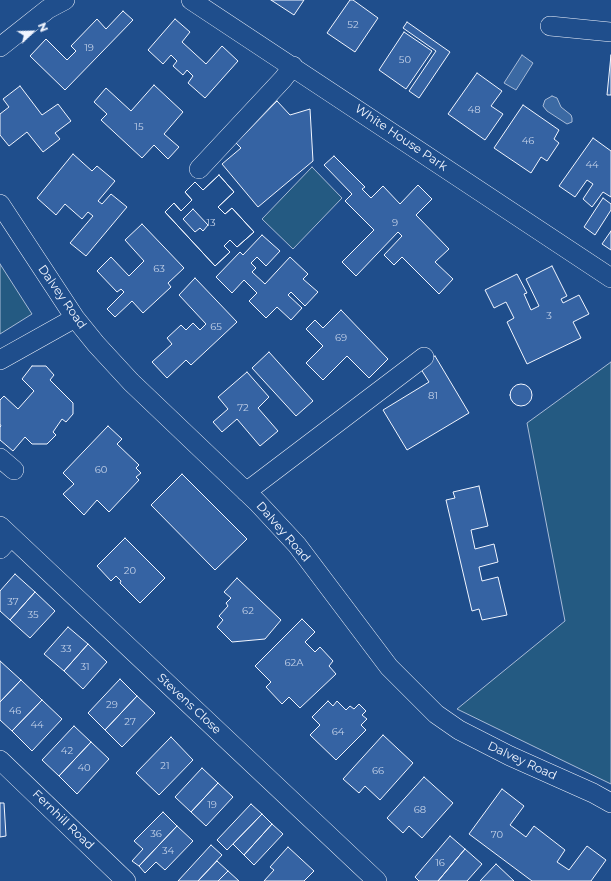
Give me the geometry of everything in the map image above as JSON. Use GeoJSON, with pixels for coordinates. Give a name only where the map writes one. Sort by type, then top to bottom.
{"type":"FeatureCollection","features":[{"type":"Feature","properties":{"kind":"street"},"geometry":{"type":"LineString","coordinates":[[0,47],[48,9],[65,0]]}},
{"type":"Feature","properties":{"kind":"street","name":"White House Park"},"geometry":{"type":"LineString","coordinates":[[191,0],[293,66],[611,278]]}},
{"type":"Feature","properties":{"kind":"street"},"geometry":{"type":"LineString","coordinates":[[550,26],[611,32]]}},
{"type":"Feature","properties":{"kind":"street"},"geometry":{"type":"LineString","coordinates":[[199,169],[283,80],[293,66]]}},
{"type":"Feature","properties":{"kind":"street","name":"Dalvey Road"},"geometry":{"type":"LineString","coordinates":[[0,204],[74,318],[96,344],[131,382],[246,492],[297,545],[389,667],[436,714],[460,730],[510,756],[593,793],[611,803]]}},
{"type":"Feature","properties":{"kind":"street"},"geometry":{"type":"LineString","coordinates":[[0,360],[74,318]]}},
{"type":"Feature","properties":{"kind":"street"},"geometry":{"type":"LineString","coordinates":[[246,492],[424,357]]}},
{"type":"Feature","properties":{"kind":"street","name":"Stevens Close"},"geometry":{"type":"LineString","coordinates":[[4,537],[377,881]]}},
{"type":"Feature","properties":{"kind":"street","name":"Fernhill Road"},"geometry":{"type":"LineString","coordinates":[[0,760],[126,881]]}},
{"type":"Feature","properties":{"kind":"shaded area"},"geometry":{"type":"Polygon","coordinates":[[[522,55],[533,63],[516,90],[504,83],[522,55]]]}},
{"type":"Feature","properties":{"kind":"shaded area"},"geometry":{"type":"Polygon","coordinates":[[[552,96],[557,98],[561,107],[571,115],[572,122],[567,124],[547,111],[543,106],[545,100],[552,96]]]}},
{"type":"Feature","properties":{"kind":"shaded area"},"geometry":{"type":"Polygon","coordinates":[[[312,167],[342,198],[293,249],[262,219],[312,167]]]}},
{"type":"Feature","properties":{"kind":"shaded area"},"geometry":{"type":"Polygon","coordinates":[[[0,264],[32,314],[0,334],[0,264]]]}},
{"type":"Feature","properties":{"kind":"shaded area"},"geometry":{"type":"Polygon","coordinates":[[[611,362],[611,784],[457,709],[565,621],[527,423],[611,362]]]}},
{"type":"Feature","properties":{"kind":"building"},"geometry":{"type":"Polygon","coordinates":[[[271,0],[304,0],[294,15],[271,0]]]}},
{"type":"Feature","properties":{"kind":"building"},"geometry":{"type":"Polygon","coordinates":[[[350,0],[353,0],[378,18],[355,52],[327,33],[350,0]]]}},
{"type":"Feature","properties":{"kind":"building"},"geometry":{"type":"Polygon","coordinates":[[[123,11],[133,20],[65,90],[30,56],[46,39],[67,60],[76,51],[71,46],[97,19],[106,29],[123,11]]]}},
{"type":"Feature","properties":{"kind":"building"},"geometry":{"type":"Polygon","coordinates":[[[175,19],[190,32],[182,42],[206,64],[222,46],[238,61],[205,98],[188,83],[193,76],[187,70],[183,75],[173,66],[177,61],[171,55],[163,64],[148,50],[175,19]]]}},
{"type":"Feature","properties":{"kind":"building"},"geometry":{"type":"Polygon","coordinates":[[[407,22],[450,52],[419,98],[409,91],[436,51],[403,28],[407,22]]]}},
{"type":"Feature","properties":{"kind":"building"},"geometry":{"type":"Polygon","coordinates":[[[404,32],[432,51],[406,89],[379,70],[404,32]]]}},
{"type":"Feature","properties":{"kind":"building"},"geometry":{"type":"Polygon","coordinates":[[[611,55],[611,95],[607,95],[611,55]]]}},
{"type":"Feature","properties":{"kind":"building"},"geometry":{"type":"Polygon","coordinates":[[[477,73],[502,91],[491,106],[503,114],[485,140],[448,114],[477,73]]]}},
{"type":"Feature","properties":{"kind":"building"},"geometry":{"type":"Polygon","coordinates":[[[154,85],[183,112],[164,134],[179,147],[168,159],[154,145],[142,158],[101,120],[107,114],[94,102],[106,88],[131,111],[154,85]]]}},
{"type":"Feature","properties":{"kind":"building"},"geometry":{"type":"Polygon","coordinates":[[[20,86],[42,115],[58,104],[71,121],[55,133],[60,139],[43,152],[27,132],[9,146],[0,135],[0,114],[9,107],[3,99],[20,86]]]}},
{"type":"Feature","properties":{"kind":"building"},"geometry":{"type":"Polygon","coordinates":[[[277,101],[290,115],[310,109],[313,161],[258,207],[222,164],[241,148],[236,143],[277,101]]]}},
{"type":"Feature","properties":{"kind":"building"},"geometry":{"type":"Polygon","coordinates":[[[523,105],[559,130],[554,139],[559,143],[547,161],[541,157],[531,173],[494,148],[523,105]]]}},
{"type":"Feature","properties":{"kind":"building"},"geometry":{"type":"Polygon","coordinates":[[[593,138],[611,151],[611,197],[603,192],[592,207],[583,199],[593,184],[587,180],[575,197],[559,186],[593,138]]]}},
{"type":"Feature","properties":{"kind":"building"},"geometry":{"type":"Polygon","coordinates":[[[73,154],[92,171],[97,166],[115,181],[98,201],[102,204],[111,194],[127,207],[86,256],[70,243],[93,216],[88,212],[82,219],[65,204],[56,215],[37,198],[73,154]]]}},
{"type":"Feature","properties":{"kind":"building"},"geometry":{"type":"Polygon","coordinates":[[[334,156],[365,187],[362,189],[371,198],[383,186],[400,204],[418,185],[432,199],[416,215],[449,249],[435,262],[453,279],[439,294],[402,257],[394,265],[384,255],[402,236],[398,232],[356,276],[342,262],[374,230],[345,201],[352,194],[324,165],[334,156]]]}},
{"type":"Feature","properties":{"kind":"building"},"geometry":{"type":"Polygon","coordinates":[[[219,175],[234,192],[218,207],[225,214],[232,208],[254,232],[237,247],[230,240],[224,246],[230,252],[215,266],[165,212],[174,203],[181,211],[192,200],[185,192],[195,182],[203,190],[219,175]],[[193,209],[183,219],[195,232],[200,228],[203,231],[208,225],[193,209]]]}},
{"type":"Feature","properties":{"kind":"building"},"geometry":{"type":"Polygon","coordinates":[[[219,175],[234,192],[218,207],[225,214],[232,208],[254,232],[237,247],[230,240],[224,246],[230,252],[215,266],[165,212],[174,203],[181,211],[192,200],[185,192],[195,182],[203,190],[219,175]]]}},
{"type":"Feature","properties":{"kind":"building"},"geometry":{"type":"Polygon","coordinates":[[[603,198],[611,204],[611,210],[595,235],[584,227],[603,198]]]}},
{"type":"Feature","properties":{"kind":"building"},"geometry":{"type":"Polygon","coordinates":[[[142,224],[184,268],[168,283],[171,287],[143,313],[132,301],[115,317],[107,309],[124,292],[121,289],[117,292],[97,271],[111,257],[129,276],[144,261],[125,240],[142,224]]]}},
{"type":"Feature","properties":{"kind":"building"},"geometry":{"type":"Polygon","coordinates":[[[611,231],[611,250],[602,244],[611,231]]]}},
{"type":"Feature","properties":{"kind":"building"},"geometry":{"type":"Polygon","coordinates":[[[262,235],[280,251],[266,266],[257,257],[251,263],[256,268],[252,272],[265,284],[290,257],[308,274],[303,279],[318,292],[305,306],[291,292],[288,295],[302,308],[291,320],[277,307],[266,318],[249,301],[257,293],[244,280],[232,293],[216,277],[240,252],[243,255],[262,235]]]}},
{"type":"Feature","properties":{"kind":"building"},"geometry":{"type":"Polygon","coordinates":[[[552,266],[567,296],[561,299],[563,303],[579,295],[589,314],[573,322],[581,338],[527,364],[507,322],[514,318],[506,302],[494,308],[485,290],[517,274],[527,293],[524,294],[531,310],[539,306],[526,279],[552,266]]]}},
{"type":"Feature","properties":{"kind":"building"},"geometry":{"type":"Polygon","coordinates":[[[195,278],[237,322],[191,365],[186,360],[167,378],[152,362],[172,344],[167,338],[181,325],[186,330],[193,323],[200,330],[206,324],[179,295],[195,278]]]}},
{"type":"Feature","properties":{"kind":"building"},"geometry":{"type":"Polygon","coordinates":[[[341,310],[388,359],[369,378],[347,356],[323,380],[306,363],[323,346],[306,329],[315,320],[323,328],[341,310]]]}},
{"type":"Feature","properties":{"kind":"building"},"geometry":{"type":"Polygon","coordinates":[[[269,352],[313,401],[296,416],[252,368],[269,352]]]}},
{"type":"Feature","properties":{"kind":"building"},"geometry":{"type":"Polygon","coordinates":[[[435,356],[469,413],[407,450],[383,410],[429,382],[419,366],[435,356]]]}},
{"type":"Feature","properties":{"kind":"building"},"geometry":{"type":"Polygon","coordinates":[[[32,366],[46,366],[54,375],[50,380],[73,403],[73,414],[66,422],[62,419],[53,432],[56,435],[47,444],[32,444],[25,437],[13,451],[0,440],[0,400],[4,396],[18,409],[34,391],[22,379],[32,366]]]}},
{"type":"Feature","properties":{"kind":"building"},"geometry":{"type":"Polygon","coordinates":[[[247,372],[269,397],[258,408],[278,431],[260,446],[237,419],[222,432],[213,422],[228,409],[218,397],[247,372]]]}},
{"type":"Feature","properties":{"kind":"building"},"geometry":{"type":"Polygon","coordinates":[[[521,384],[529,387],[532,395],[529,403],[521,406],[513,403],[510,395],[513,387],[521,384]]]}},
{"type":"Feature","properties":{"kind":"building"},"geometry":{"type":"Polygon","coordinates":[[[108,426],[122,439],[117,444],[139,465],[136,468],[141,473],[136,477],[139,480],[109,512],[97,500],[84,515],[63,494],[74,484],[63,473],[108,426]]]}},
{"type":"Feature","properties":{"kind":"building"},"geometry":{"type":"Polygon","coordinates":[[[182,474],[247,539],[215,570],[151,505],[182,474]]]}},
{"type":"Feature","properties":{"kind":"building"},"geometry":{"type":"Polygon","coordinates":[[[479,486],[488,526],[471,530],[475,549],[494,544],[498,562],[479,567],[482,581],[498,577],[507,615],[482,620],[479,609],[472,611],[446,500],[455,498],[453,492],[479,486]]]}},
{"type":"Feature","properties":{"kind":"building"},"geometry":{"type":"Polygon","coordinates":[[[125,538],[165,578],[140,603],[120,583],[121,581],[116,576],[111,581],[97,566],[125,538]]]}},
{"type":"Feature","properties":{"kind":"building"},"geometry":{"type":"Polygon","coordinates":[[[15,574],[35,592],[10,620],[0,611],[0,591],[15,574]]]}},
{"type":"Feature","properties":{"kind":"building"},"geometry":{"type":"Polygon","coordinates":[[[237,578],[281,620],[265,639],[232,642],[217,627],[223,620],[219,616],[228,606],[226,603],[231,598],[224,592],[237,578]]]}},
{"type":"Feature","properties":{"kind":"building"},"geometry":{"type":"Polygon","coordinates":[[[35,592],[55,611],[30,638],[10,620],[35,592]]]}},
{"type":"Feature","properties":{"kind":"building"},"geometry":{"type":"Polygon","coordinates":[[[302,619],[315,632],[305,642],[315,652],[320,647],[333,661],[329,666],[336,674],[300,708],[289,697],[282,704],[266,687],[271,682],[255,666],[302,619]]]}},
{"type":"Feature","properties":{"kind":"building"},"geometry":{"type":"Polygon","coordinates":[[[68,627],[88,644],[64,671],[44,654],[68,627]]]}},
{"type":"Feature","properties":{"kind":"building"},"geometry":{"type":"Polygon","coordinates":[[[88,644],[107,662],[83,689],[64,671],[88,644]]]}},
{"type":"Feature","properties":{"kind":"building"},"geometry":{"type":"Polygon","coordinates":[[[0,661],[21,680],[0,702],[0,661]]]}},
{"type":"Feature","properties":{"kind":"building"},"geometry":{"type":"Polygon","coordinates":[[[120,679],[137,696],[105,730],[88,713],[120,679]]]}},
{"type":"Feature","properties":{"kind":"building"},"geometry":{"type":"Polygon","coordinates":[[[21,680],[42,700],[12,731],[0,720],[0,702],[21,680]]]}},
{"type":"Feature","properties":{"kind":"building"},"geometry":{"type":"Polygon","coordinates":[[[137,696],[155,713],[122,747],[105,730],[137,696]]]}},
{"type":"Feature","properties":{"kind":"building"},"geometry":{"type":"Polygon","coordinates":[[[42,700],[62,719],[32,751],[12,731],[42,700]]]}},
{"type":"Feature","properties":{"kind":"building"},"geometry":{"type":"Polygon","coordinates":[[[328,701],[333,706],[337,701],[346,710],[350,706],[354,709],[359,704],[366,711],[362,715],[367,719],[361,725],[366,730],[336,760],[310,735],[320,725],[312,717],[328,701]]]}},
{"type":"Feature","properties":{"kind":"building"},"geometry":{"type":"Polygon","coordinates":[[[74,726],[91,742],[59,776],[42,760],[74,726]]]}},
{"type":"Feature","properties":{"kind":"building"},"geometry":{"type":"Polygon","coordinates":[[[383,735],[413,763],[380,800],[365,786],[359,793],[343,779],[383,735]]]}},
{"type":"Feature","properties":{"kind":"building"},"geometry":{"type":"Polygon","coordinates":[[[171,737],[193,760],[159,795],[136,773],[171,737]]]}},
{"type":"Feature","properties":{"kind":"building"},"geometry":{"type":"Polygon","coordinates":[[[91,742],[109,759],[77,794],[59,776],[91,742]]]}},
{"type":"Feature","properties":{"kind":"building"},"geometry":{"type":"Polygon","coordinates":[[[202,768],[218,783],[191,812],[175,797],[202,768]]]}},
{"type":"Feature","properties":{"kind":"building"},"geometry":{"type":"Polygon","coordinates":[[[424,777],[453,803],[422,838],[409,826],[403,833],[387,818],[424,777]]]}},
{"type":"Feature","properties":{"kind":"building"},"geometry":{"type":"Polygon","coordinates":[[[218,783],[233,797],[206,826],[191,812],[218,783]]]}},
{"type":"Feature","properties":{"kind":"building"},"geometry":{"type":"Polygon","coordinates":[[[502,789],[524,806],[510,825],[526,837],[534,826],[565,850],[557,862],[569,870],[587,846],[606,860],[591,881],[532,881],[469,834],[502,789]]]}},
{"type":"Feature","properties":{"kind":"building"},"geometry":{"type":"Polygon","coordinates":[[[0,803],[4,803],[6,836],[0,837],[0,803]]]}},
{"type":"Feature","properties":{"kind":"building"},"geometry":{"type":"Polygon","coordinates":[[[251,804],[262,814],[227,850],[217,840],[251,804]]]}},
{"type":"Feature","properties":{"kind":"building"},"geometry":{"type":"Polygon","coordinates":[[[163,812],[177,826],[139,866],[132,861],[143,849],[134,841],[163,812]]]}},
{"type":"Feature","properties":{"kind":"building"},"geometry":{"type":"Polygon","coordinates":[[[262,814],[272,824],[244,855],[233,844],[262,814]]]}},
{"type":"Feature","properties":{"kind":"building"},"geometry":{"type":"Polygon","coordinates":[[[272,824],[283,834],[254,865],[244,855],[272,824]]]}},
{"type":"Feature","properties":{"kind":"building"},"geometry":{"type":"Polygon","coordinates":[[[177,826],[193,841],[165,870],[156,862],[145,873],[139,866],[177,826]]]}},
{"type":"Feature","properties":{"kind":"building"},"geometry":{"type":"Polygon","coordinates":[[[450,836],[465,849],[438,881],[419,881],[415,877],[450,836]]]}},
{"type":"Feature","properties":{"kind":"building"},"geometry":{"type":"Polygon","coordinates":[[[211,845],[222,855],[198,881],[178,881],[211,845]]]}},
{"type":"Feature","properties":{"kind":"building"},"geometry":{"type":"Polygon","coordinates":[[[288,847],[314,871],[304,881],[264,881],[274,870],[270,867],[288,847]]]}},
{"type":"Feature","properties":{"kind":"building"},"geometry":{"type":"Polygon","coordinates":[[[465,849],[482,864],[467,881],[438,881],[465,849]]]}},
{"type":"Feature","properties":{"kind":"building"},"geometry":{"type":"Polygon","coordinates":[[[217,861],[228,871],[218,881],[198,881],[217,861]]]}},
{"type":"Feature","properties":{"kind":"building"},"geometry":{"type":"Polygon","coordinates":[[[496,864],[514,881],[480,881],[496,864]]]}},
{"type":"Feature","properties":{"kind":"building"},"geometry":{"type":"Polygon","coordinates":[[[228,871],[239,881],[218,881],[228,871]]]}}]}
